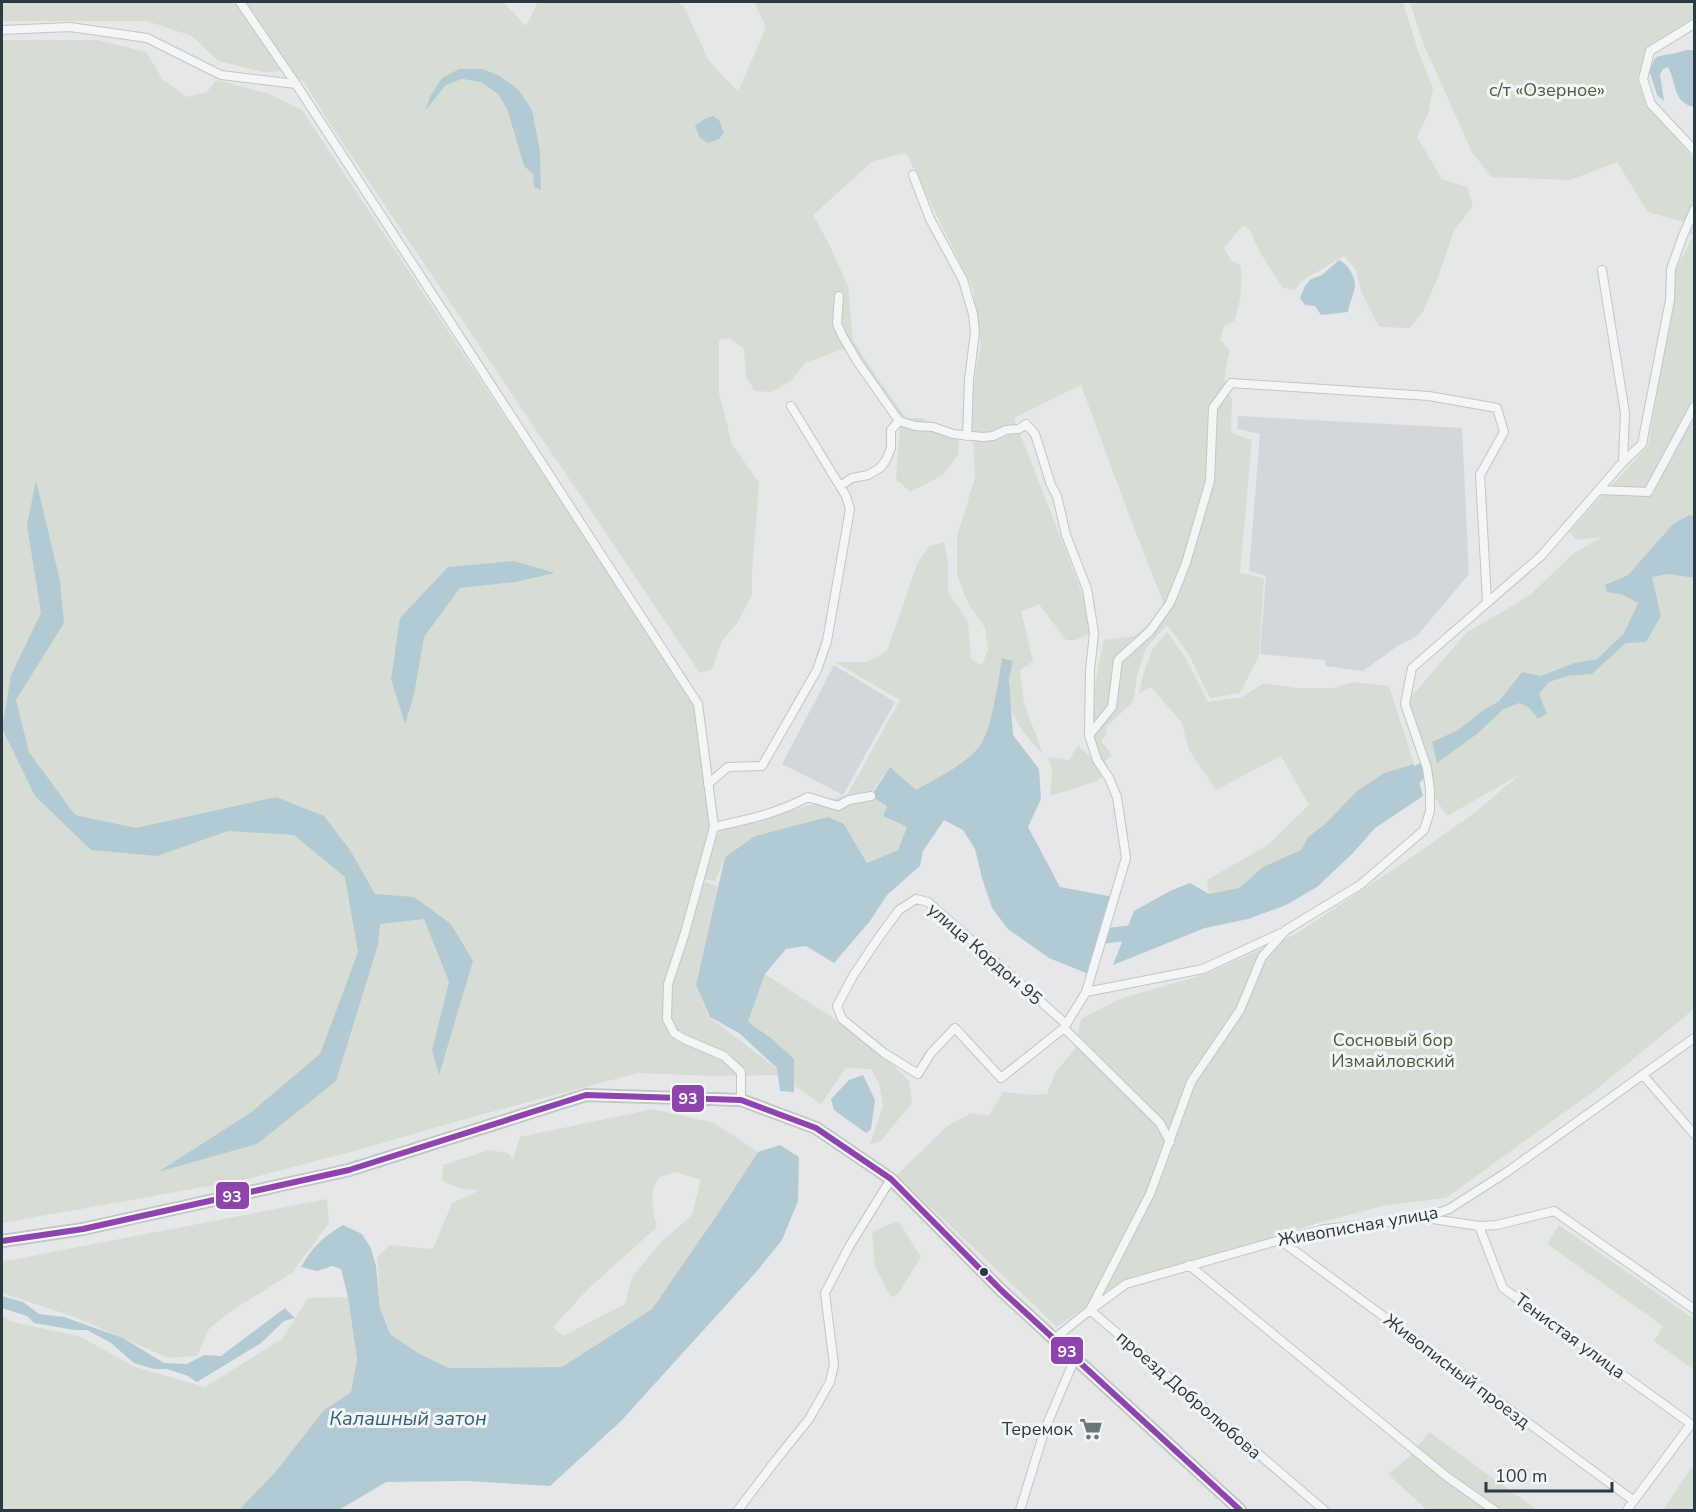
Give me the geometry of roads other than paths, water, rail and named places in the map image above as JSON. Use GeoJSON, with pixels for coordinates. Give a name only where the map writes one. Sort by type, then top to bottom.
{"type":"FeatureCollection","features":[{"type":"Feature","properties":{"kind":"main road"},"geometry":{"type":"LineString","coordinates":[[2,1241],[82,1229],[349,1170],[586,1095],[741,1100],[816,1128],[891,1179],[1002,1291],[1240,1510]]}},
{"type":"Feature","properties":{"kind":"street"},"geometry":{"type":"LineString","coordinates":[[240,2],[296,84],[698,704],[714,827],[684,936],[668,984],[667,1019],[674,1033],[724,1056],[741,1072],[741,1100]]}},
{"type":"Feature","properties":{"kind":"street"},"geometry":{"type":"LineString","coordinates":[[1695,24],[1650,51],[1643,79],[1651,104],[1695,150]]}},
{"type":"Feature","properties":{"kind":"street"},"geometry":{"type":"LineString","coordinates":[[2,30],[70,27],[147,38],[221,75],[296,84]]}},
{"type":"Feature","properties":{"kind":"street"},"geometry":{"type":"LineString","coordinates":[[839,296],[837,324],[843,338],[899,421],[967,436],[969,380],[975,332],[973,314],[963,280],[930,219],[913,175]]}},
{"type":"Feature","properties":{"kind":"street"},"geometry":{"type":"LineString","coordinates":[[1086,992],[1203,969],[1286,930],[1360,885],[1424,830],[1430,811],[1430,790],[1427,768],[1406,704],[1412,668],[1541,556],[1623,462],[1642,444],[1670,300],[1671,269],[1695,210]]}},
{"type":"Feature","properties":{"kind":"street"},"geometry":{"type":"LineString","coordinates":[[1602,270],[1625,413],[1623,462]]}},
{"type":"Feature","properties":{"kind":"street"},"geometry":{"type":"LineString","coordinates":[[1089,735],[1112,706],[1118,660],[1150,631],[1170,603],[1186,563],[1210,481],[1213,408],[1232,383],[1429,396],[1497,408],[1504,432],[1480,475],[1487,602]]}},
{"type":"Feature","properties":{"kind":"street"},"geometry":{"type":"LineString","coordinates":[[708,784],[728,767],[762,766],[817,670],[827,641],[850,509],[846,496],[791,406]]}},
{"type":"Feature","properties":{"kind":"street"},"geometry":{"type":"LineString","coordinates":[[1600,490],[1648,492],[1695,407]]}},
{"type":"Feature","properties":{"kind":"street"},"geometry":{"type":"LineString","coordinates":[[840,486],[852,478],[868,475],[880,468],[891,448],[891,430],[899,421]]}},
{"type":"Feature","properties":{"kind":"street","name":"улица Кордон 95"},"geometry":{"type":"LineString","coordinates":[[967,436],[993,436],[1006,430],[1019,429],[1026,424],[1035,434],[1051,485],[1057,496],[1066,535],[1087,589],[1094,633],[1090,670],[1089,735],[1097,760],[1109,778],[1117,797],[1126,858],[1086,992],[1065,1026],[1001,1078],[955,1028],[931,1053],[918,1074],[884,1053],[842,1019],[837,1006],[853,976],[899,910],[916,899],[928,902],[1065,1026],[1160,1123],[1170,1142]]}},
{"type":"Feature","properties":{"kind":"street"},"geometry":{"type":"LineString","coordinates":[[714,827],[753,819],[792,806],[808,797],[838,806],[849,800],[871,796]]}},
{"type":"Feature","properties":{"kind":"street"},"geometry":{"type":"LineString","coordinates":[[1054,1339],[1090,1310],[1150,1194],[1191,1082],[1240,1010],[1262,957],[1286,930]]}},
{"type":"Feature","properties":{"kind":"street","name":"Живописная улица"},"geometry":{"type":"LineString","coordinates":[[1090,1310],[1126,1284],[1189,1265],[1325,1229],[1424,1218],[1449,1209],[1507,1172],[1695,1038]]}},
{"type":"Feature","properties":{"kind":"street"},"geometry":{"type":"LineString","coordinates":[[1643,1075],[1695,1134]]}},
{"type":"Feature","properties":{"kind":"street"},"geometry":{"type":"LineString","coordinates":[[738,1510],[809,1419],[830,1382],[834,1365],[825,1293],[849,1245],[891,1179]]}},
{"type":"Feature","properties":{"kind":"street"},"geometry":{"type":"LineString","coordinates":[[1424,1218],[1479,1226],[1497,1225],[1554,1211],[1695,1309]]}},
{"type":"Feature","properties":{"kind":"street","name":"Тенистая улица"},"geometry":{"type":"LineString","coordinates":[[1479,1226],[1503,1288],[1693,1424]]}},
{"type":"Feature","properties":{"kind":"street","name":"Живописный проезд"},"geometry":{"type":"LineString","coordinates":[[1280,1240],[1634,1502]]}},
{"type":"Feature","properties":{"kind":"street"},"geometry":{"type":"LineString","coordinates":[[1189,1265],[1446,1476],[1494,1510]]}},
{"type":"Feature","properties":{"kind":"street","name":"проезд Добролюбова"},"geometry":{"type":"LineString","coordinates":[[1090,1310],[1324,1510]]}},
{"type":"Feature","properties":{"kind":"street"},"geometry":{"type":"LineString","coordinates":[[1020,1510],[1045,1429],[1075,1358]]}},
{"type":"Feature","properties":{"kind":"street"},"geometry":{"type":"LineString","coordinates":[[1627,1510],[1693,1424]]}},
{"type":"Feature","properties":{"kind":"water"},"geometry":{"type":"Polygon","coordinates":[[[1694,50],[1694,107],[1687,105],[1678,96],[1668,67],[1660,74],[1664,101],[1657,95],[1649,70],[1656,57],[1694,50]]]}},
{"type":"Feature","properties":{"kind":"water"},"geometry":{"type":"Polygon","coordinates":[[[459,69],[483,69],[500,76],[518,89],[532,110],[540,151],[541,190],[534,187],[533,174],[524,166],[507,109],[498,94],[481,82],[462,79],[446,85],[425,111],[431,95],[442,78],[459,69]]]}},
{"type":"Feature","properties":{"kind":"water"},"geometry":{"type":"Polygon","coordinates":[[[713,116],[719,120],[724,133],[719,139],[708,143],[700,138],[695,126],[713,116]]]}},
{"type":"Feature","properties":{"kind":"water"},"geometry":{"type":"Polygon","coordinates":[[[1339,260],[1350,270],[1355,283],[1348,312],[1321,315],[1315,306],[1305,305],[1300,298],[1311,279],[1322,275],[1339,260]]]}},
{"type":"Feature","properties":{"kind":"water"},"geometry":{"type":"Polygon","coordinates":[[[36,480],[60,581],[64,623],[16,700],[29,752],[75,815],[136,828],[276,797],[324,816],[350,850],[375,894],[414,897],[451,924],[473,961],[439,1075],[432,1050],[449,982],[424,919],[380,924],[378,945],[336,1081],[257,1144],[158,1172],[250,1113],[320,1054],[358,952],[345,877],[294,835],[228,831],[157,856],[91,850],[35,796],[2,728],[11,675],[41,613],[27,525],[36,480]]]}},
{"type":"Feature","properties":{"kind":"water"},"geometry":{"type":"Polygon","coordinates":[[[1689,515],[1694,516],[1694,578],[1669,574],[1652,577],[1661,616],[1646,642],[1626,643],[1592,674],[1568,676],[1549,682],[1539,694],[1547,714],[1538,719],[1529,708],[1520,703],[1504,709],[1477,734],[1437,763],[1432,742],[1458,730],[1499,701],[1522,672],[1541,676],[1574,663],[1597,659],[1624,633],[1638,603],[1623,595],[1607,592],[1605,585],[1628,575],[1673,524],[1689,515]]]}},
{"type":"Feature","properties":{"kind":"water"},"geometry":{"type":"Polygon","coordinates":[[[514,561],[555,573],[515,582],[460,588],[424,637],[414,695],[405,724],[391,679],[400,618],[448,567],[514,561]]]}},
{"type":"Feature","properties":{"kind":"water"},"geometry":{"type":"Polygon","coordinates":[[[1002,658],[1013,661],[1009,680],[1013,735],[1039,769],[1041,799],[1028,827],[1060,887],[1114,897],[1091,975],[1049,958],[1008,929],[992,908],[975,849],[963,830],[944,820],[923,851],[920,866],[887,895],[870,921],[834,963],[806,946],[786,949],[765,974],[748,1022],[771,1038],[794,1059],[794,1092],[780,1091],[777,1068],[739,1033],[710,1017],[696,985],[725,857],[755,836],[828,817],[844,824],[867,863],[898,850],[907,827],[883,816],[887,806],[871,796],[890,767],[916,790],[957,766],[978,748],[991,719],[1002,658]]]}},
{"type":"Feature","properties":{"kind":"water"},"geometry":{"type":"Polygon","coordinates":[[[1414,764],[1423,796],[1375,828],[1353,853],[1317,887],[1286,905],[1248,919],[1205,928],[1113,965],[1134,911],[1190,883],[1209,894],[1239,888],[1263,867],[1301,850],[1308,837],[1325,824],[1357,791],[1384,773],[1414,764]]]}},
{"type":"Feature","properties":{"kind":"water"},"geometry":{"type":"Polygon","coordinates":[[[863,1075],[875,1100],[871,1129],[866,1133],[834,1110],[831,1099],[849,1080],[863,1075]]]}},
{"type":"Feature","properties":{"kind":"water","name":"Калашный затон"},"geometry":{"type":"Polygon","coordinates":[[[780,1145],[799,1157],[798,1201],[782,1240],[757,1271],[621,1421],[550,1486],[467,1481],[386,1482],[339,1510],[239,1510],[276,1471],[324,1410],[351,1392],[357,1359],[348,1297],[341,1269],[332,1266],[317,1271],[301,1267],[314,1248],[336,1229],[343,1225],[362,1234],[371,1248],[376,1266],[380,1308],[390,1334],[418,1353],[449,1368],[562,1367],[652,1309],[758,1152],[780,1145]]]}},
{"type":"Feature","properties":{"kind":"water"},"geometry":{"type":"Polygon","coordinates":[[[2,1296],[23,1302],[39,1314],[64,1317],[123,1338],[164,1363],[187,1364],[204,1355],[221,1356],[285,1308],[295,1318],[284,1321],[261,1343],[197,1382],[188,1376],[167,1369],[154,1369],[134,1363],[111,1343],[87,1330],[34,1323],[27,1316],[2,1308],[2,1296]]]}},
{"type":"Feature","properties":{"kind":"waterway"},"geometry":{"type":"LineString","coordinates":[[1404,788],[1421,771]]}},
{"type":"Feature","properties":{"kind":"waterway"},"geometry":{"type":"LineString","coordinates":[[1089,938],[1145,931]]}},
{"type":"Feature","properties":{"kind":"place","name":"Теремок"},"geometry":{"type":"Point","coordinates":[1091,1429]}},
{"type":"Feature","properties":{"kind":"park label","name":"с/т «Озерное»"},"geometry":{"type":"Point","coordinates":[1547,90]}},
{"type":"Feature","properties":{"kind":"park label","name":"Сосновый бор Измайловский"},"geometry":{"type":"Point","coordinates":[1393,1050]}}]}
